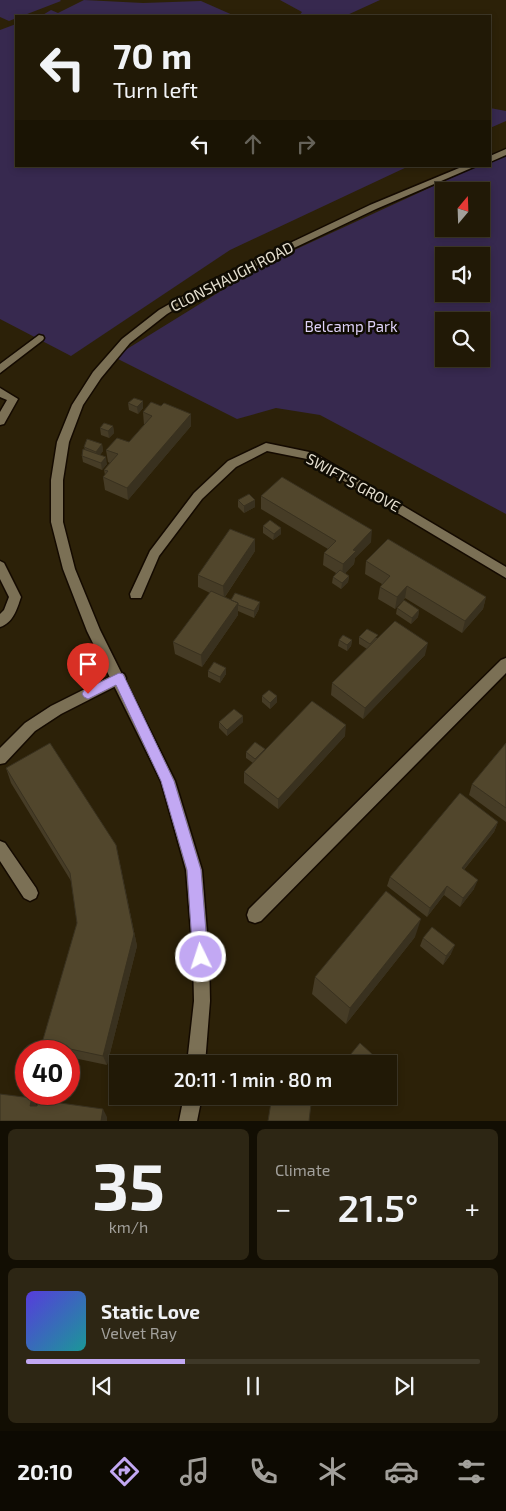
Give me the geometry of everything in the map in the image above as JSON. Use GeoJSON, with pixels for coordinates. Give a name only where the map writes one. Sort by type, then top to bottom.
{"type":"FeatureCollection","features":[{"type":"Feature","properties":{"kind":"street"},"geometry":{"type":"LineString","coordinates":[[491,159],[506,152]]}},
{"type":"Feature","properties":{"kind":"street","name":"CLONSHAUGH ROAD"},"geometry":{"type":"LineString","coordinates":[[197,1055],[202,1001],[201,957],[194,870],[168,781],[119,678],[94,631],[68,569],[56,522],[57,480],[63,442],[78,405],[97,375],[126,341],[163,312],[211,284],[373,207],[470,167]]}},
{"type":"Feature","properties":{"kind":"street"},"geometry":{"type":"LineString","coordinates":[[0,369],[39,338]]}},
{"type":"Feature","properties":{"kind":"street"},"geometry":{"type":"LineString","coordinates":[[0,392],[12,399],[0,421]]}},
{"type":"Feature","properties":{"kind":"street","name":"SWIFT'S GROVE"},"geometry":{"type":"LineString","coordinates":[[136,594],[154,554],[198,496],[232,464],[266,447],[310,456],[506,573]]}},
{"type":"Feature","properties":{"kind":"street"},"geometry":{"type":"LineString","coordinates":[[0,566],[15,597],[9,613],[0,622]]}},
{"type":"Feature","properties":{"kind":"street"},"geometry":{"type":"LineString","coordinates":[[255,915],[506,664]]}},
{"type":"Feature","properties":{"kind":"street"},"geometry":{"type":"LineString","coordinates":[[0,758],[30,727],[56,710],[119,678]]}},
{"type":"Feature","properties":{"kind":"street"},"geometry":{"type":"LineString","coordinates":[[0,848],[30,893]]}},
{"type":"Feature","properties":{"kind":"street"},"geometry":{"type":"LineString","coordinates":[[188,1121],[191,1105]]}},
{"type":"Feature","properties":{"kind":"green space"},"geometry":{"type":"Polygon","coordinates":[[[0,0],[61,1],[25,15],[15,15],[15,19],[9,21],[0,17],[0,0]]]}},
{"type":"Feature","properties":{"kind":"green space"},"geometry":{"type":"Polygon","coordinates":[[[84,0],[143,3],[201,1],[233,15],[43,15],[51,10],[58,13],[84,0]]]}},
{"type":"Feature","properties":{"kind":"green space"},"geometry":{"type":"Polygon","coordinates":[[[280,0],[380,0],[347,15],[300,15],[302,12],[280,0]]]}},
{"type":"Feature","properties":{"kind":"green space"},"geometry":{"type":"Polygon","coordinates":[[[15,24],[15,167],[407,167],[230,250],[71,356],[0,319],[0,30],[15,24]]]}},
{"type":"Feature","properties":{"kind":"green space"},"geometry":{"type":"Polygon","coordinates":[[[491,108],[506,111],[506,121],[491,128],[491,108]]]}},
{"type":"Feature","properties":{"kind":"green space","name":"Belcamp Park"},"geometry":{"type":"Polygon","coordinates":[[[506,153],[506,514],[320,415],[276,408],[237,419],[114,357],[266,263],[435,185],[435,238],[490,238],[490,182],[442,182],[475,167],[491,167],[491,160],[506,153]]]}},
{"type":"Feature","properties":{"kind":"building"},"geometry":{"type":"Polygon","coordinates":[[[134,398],[143,401],[137,407],[128,403],[134,398]]]}},
{"type":"Feature","properties":{"kind":"building"},"geometry":{"type":"Polygon","coordinates":[[[151,402],[161,406],[164,403],[191,414],[127,488],[103,477],[108,471],[104,470],[118,454],[106,450],[117,438],[129,442],[152,416],[143,412],[151,402]]]}},
{"type":"Feature","properties":{"kind":"building"},"geometry":{"type":"Polygon","coordinates":[[[104,423],[113,426],[108,431],[100,428],[104,423]]]}},
{"type":"Feature","properties":{"kind":"building"},"geometry":{"type":"Polygon","coordinates":[[[87,439],[102,444],[96,452],[84,447],[87,439]]]}},
{"type":"Feature","properties":{"kind":"building"},"geometry":{"type":"Polygon","coordinates":[[[83,449],[106,457],[101,463],[82,456],[83,449]]]}},
{"type":"Feature","properties":{"kind":"building"},"geometry":{"type":"Polygon","coordinates":[[[282,477],[372,530],[343,564],[324,553],[336,541],[261,496],[282,477]]]}},
{"type":"Feature","properties":{"kind":"building"},"geometry":{"type":"Polygon","coordinates":[[[249,494],[255,500],[244,506],[238,500],[249,494]]]}},
{"type":"Feature","properties":{"kind":"building"},"geometry":{"type":"Polygon","coordinates":[[[270,520],[281,528],[274,534],[263,526],[270,520]]]}},
{"type":"Feature","properties":{"kind":"building"},"geometry":{"type":"Polygon","coordinates":[[[230,529],[255,539],[223,586],[198,575],[230,529]]]}},
{"type":"Feature","properties":{"kind":"building"},"geometry":{"type":"Polygon","coordinates":[[[388,539],[486,597],[465,621],[407,586],[397,597],[380,587],[390,576],[366,561],[388,539]]]}},
{"type":"Feature","properties":{"kind":"building"},"geometry":{"type":"Polygon","coordinates":[[[340,570],[349,576],[342,583],[333,577],[340,570]]]}},
{"type":"Feature","properties":{"kind":"building"},"geometry":{"type":"Polygon","coordinates":[[[211,591],[238,603],[201,655],[173,642],[211,591]]]}},
{"type":"Feature","properties":{"kind":"building"},"geometry":{"type":"Polygon","coordinates":[[[235,593],[260,602],[254,611],[231,600],[235,593]]]}},
{"type":"Feature","properties":{"kind":"building"},"geometry":{"type":"Polygon","coordinates":[[[404,600],[419,610],[412,618],[397,608],[404,600]]]}},
{"type":"Feature","properties":{"kind":"building"},"geometry":{"type":"Polygon","coordinates":[[[395,621],[428,643],[365,708],[332,683],[395,621]]]}},
{"type":"Feature","properties":{"kind":"building"},"geometry":{"type":"Polygon","coordinates":[[[367,629],[378,635],[370,644],[359,637],[367,629]]]}},
{"type":"Feature","properties":{"kind":"building"},"geometry":{"type":"Polygon","coordinates":[[[343,635],[352,640],[347,645],[339,640],[343,635]]]}},
{"type":"Feature","properties":{"kind":"building"},"geometry":{"type":"Polygon","coordinates":[[[214,662],[226,668],[220,677],[208,671],[214,662]]]}},
{"type":"Feature","properties":{"kind":"building"},"geometry":{"type":"Polygon","coordinates":[[[269,690],[277,696],[270,703],[262,696],[269,690]]]}},
{"type":"Feature","properties":{"kind":"building"},"geometry":{"type":"Polygon","coordinates":[[[312,701],[346,725],[278,799],[244,772],[312,701]]]}},
{"type":"Feature","properties":{"kind":"building"},"geometry":{"type":"Polygon","coordinates":[[[234,709],[243,716],[227,730],[219,722],[234,709]]]}},
{"type":"Feature","properties":{"kind":"building"},"geometry":{"type":"Polygon","coordinates":[[[255,742],[265,749],[255,759],[246,752],[255,742]]]}},
{"type":"Feature","properties":{"kind":"building"},"geometry":{"type":"Polygon","coordinates":[[[50,743],[116,845],[134,934],[103,1056],[80,1051],[80,1040],[43,1040],[77,923],[70,873],[6,768],[50,743]]]}},
{"type":"Feature","properties":{"kind":"building"},"geometry":{"type":"Polygon","coordinates":[[[506,743],[506,808],[472,784],[506,743]]]}},
{"type":"Feature","properties":{"kind":"building"},"geometry":{"type":"Polygon","coordinates":[[[460,793],[498,822],[462,868],[478,880],[463,898],[447,886],[430,908],[390,877],[460,793]]]}},
{"type":"Feature","properties":{"kind":"building"},"geometry":{"type":"Polygon","coordinates":[[[386,891],[421,919],[350,1008],[315,977],[386,891]]]}},
{"type":"Feature","properties":{"kind":"building"},"geometry":{"type":"Polygon","coordinates":[[[432,927],[455,945],[446,956],[423,938],[432,927]]]}},
{"type":"Feature","properties":{"kind":"building"},"geometry":{"type":"Polygon","coordinates":[[[360,1043],[373,1055],[350,1055],[360,1043]]]}},
{"type":"Feature","properties":{"kind":"building"},"geometry":{"type":"Polygon","coordinates":[[[0,1094],[15,1096],[15,1105],[75,1105],[103,1109],[101,1121],[0,1121],[0,1094]]]}},
{"type":"Feature","properties":{"kind":"building"},"geometry":{"type":"Polygon","coordinates":[[[271,1105],[311,1105],[309,1121],[268,1121],[271,1105]]]}},
{"type":"Feature","properties":{"kind":"route"},"geometry":{"type":"LineString","coordinates":[[88,694],[119,678],[168,781],[194,870],[201,957]]}}]}
